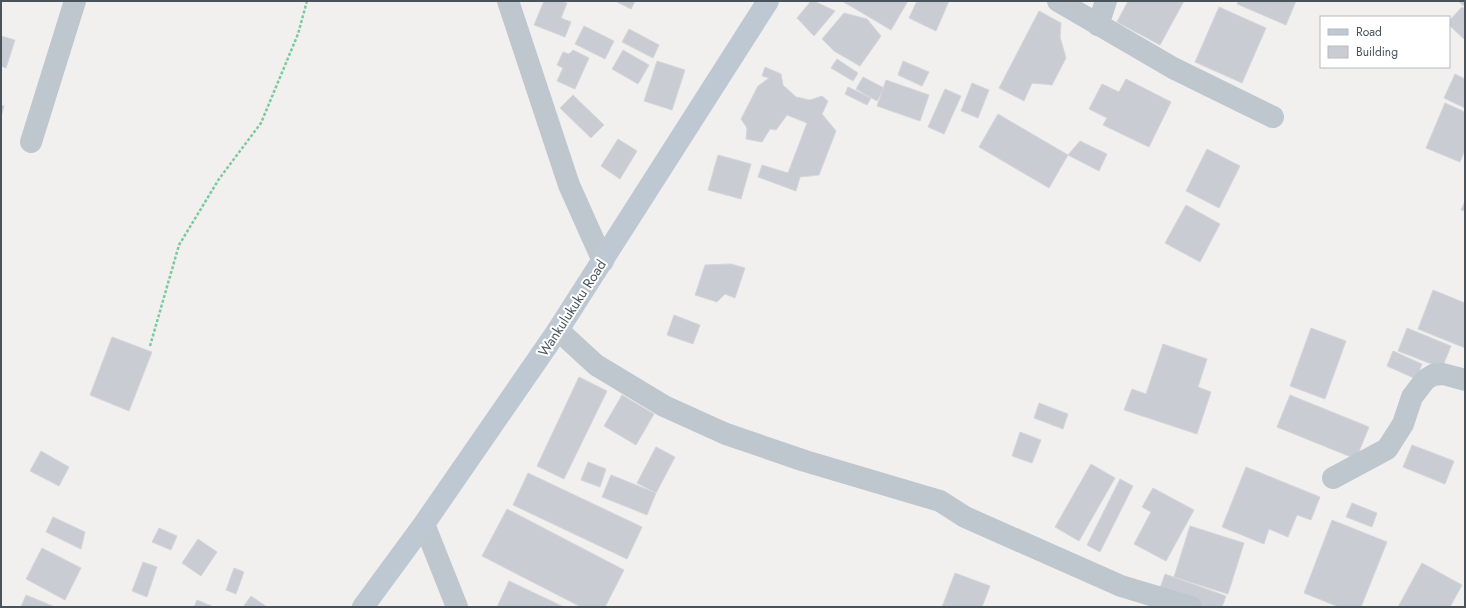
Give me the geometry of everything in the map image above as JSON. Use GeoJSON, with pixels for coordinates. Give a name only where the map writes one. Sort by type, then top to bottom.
{"type":"FeatureCollection","features":[{"type":"Feature","properties":{"kind":"main road","name":"Wankulukuku Road"},"geometry":{"type":"LineString","coordinates":[[363,607],[424,524],[558,330],[768,1]]}},
{"type":"Feature","properties":{"kind":"street"},"geometry":{"type":"LineString","coordinates":[[31,142],[74,1]]}},
{"type":"Feature","properties":{"kind":"street"},"geometry":{"type":"LineString","coordinates":[[508,1],[569,185],[603,261]]}},
{"type":"Feature","properties":{"kind":"street"},"geometry":{"type":"LineString","coordinates":[[1058,1],[1172,68],[1273,117]]}},
{"type":"Feature","properties":{"kind":"street"},"geometry":{"type":"LineString","coordinates":[[1098,25],[1106,1]]}},
{"type":"Feature","properties":{"kind":"street"},"geometry":{"type":"LineString","coordinates":[[558,330],[596,365],[664,406],[726,434],[805,461],[940,501],[965,517],[1121,586],[1191,607]]}},
{"type":"Feature","properties":{"kind":"street"},"geometry":{"type":"LineString","coordinates":[[1333,478],[1386,448],[1403,424],[1412,398],[1425,380],[1433,375],[1443,374],[1465,380]]}},
{"type":"Feature","properties":{"kind":"street"},"geometry":{"type":"LineString","coordinates":[[424,524],[457,607]]}},
{"type":"Feature","properties":{"kind":"path"},"geometry":{"type":"LineString","coordinates":[[150,346],[179,246],[219,179],[261,123],[298,34],[307,1]]}},
{"type":"Feature","properties":{"kind":"building"},"geometry":{"type":"Polygon","coordinates":[[[544,1],[561,1],[567,3],[561,18],[571,22],[565,37],[534,25],[544,1]]]}},
{"type":"Feature","properties":{"kind":"building"},"geometry":{"type":"Polygon","coordinates":[[[615,1],[635,1],[631,9],[615,1]]]}},
{"type":"Feature","properties":{"kind":"building"},"geometry":{"type":"Polygon","coordinates":[[[811,1],[835,11],[814,36],[797,18],[811,1]]]}},
{"type":"Feature","properties":{"kind":"building"},"geometry":{"type":"Polygon","coordinates":[[[842,1],[908,1],[891,30],[842,1]]]}},
{"type":"Feature","properties":{"kind":"building"},"geometry":{"type":"Polygon","coordinates":[[[917,1],[949,1],[936,31],[909,18],[917,1]]]}},
{"type":"Feature","properties":{"kind":"building"},"geometry":{"type":"Polygon","coordinates":[[[1128,1],[1184,1],[1160,45],[1117,22],[1128,1]]]}},
{"type":"Feature","properties":{"kind":"building"},"geometry":{"type":"Polygon","coordinates":[[[1238,1],[1296,1],[1286,25],[1237,4],[1238,1]]]}},
{"type":"Feature","properties":{"kind":"building"},"geometry":{"type":"Polygon","coordinates":[[[1458,1],[1465,1],[1465,7],[1458,1]]]}},
{"type":"Feature","properties":{"kind":"building"},"geometry":{"type":"Polygon","coordinates":[[[1219,7],[1266,28],[1242,83],[1195,62],[1219,7]]]}},
{"type":"Feature","properties":{"kind":"building"},"geometry":{"type":"Polygon","coordinates":[[[1462,7],[1465,9],[1465,40],[1450,26],[1450,20],[1462,7]]]}},
{"type":"Feature","properties":{"kind":"building"},"geometry":{"type":"Polygon","coordinates":[[[1039,11],[1061,23],[1060,37],[1066,58],[1052,85],[1032,83],[1024,101],[999,88],[1039,11]]]}},
{"type":"Feature","properties":{"kind":"building"},"geometry":{"type":"Polygon","coordinates":[[[844,13],[867,19],[881,36],[860,66],[834,51],[822,39],[844,13]]]}},
{"type":"Feature","properties":{"kind":"building"},"geometry":{"type":"Polygon","coordinates":[[[584,26],[614,41],[605,59],[575,44],[584,26]]]}},
{"type":"Feature","properties":{"kind":"building"},"geometry":{"type":"Polygon","coordinates":[[[629,29],[659,45],[653,58],[622,42],[629,29]]]}},
{"type":"Feature","properties":{"kind":"building"},"geometry":{"type":"Polygon","coordinates":[[[1,36],[15,40],[6,68],[1,66],[1,36]]]}},
{"type":"Feature","properties":{"kind":"building"},"geometry":{"type":"Polygon","coordinates":[[[573,50],[589,58],[575,89],[557,81],[563,68],[557,65],[563,52],[569,54],[573,50]]]}},
{"type":"Feature","properties":{"kind":"building"},"geometry":{"type":"Polygon","coordinates":[[[623,50],[649,65],[638,84],[612,69],[623,50]]]}},
{"type":"Feature","properties":{"kind":"building"},"geometry":{"type":"Polygon","coordinates":[[[837,59],[858,73],[853,81],[831,68],[837,59]]]}},
{"type":"Feature","properties":{"kind":"building"},"geometry":{"type":"Polygon","coordinates":[[[657,61],[685,70],[672,110],[644,101],[657,61]]]}},
{"type":"Feature","properties":{"kind":"building"},"geometry":{"type":"Polygon","coordinates":[[[903,61],[929,72],[922,86],[898,75],[903,61]]]}},
{"type":"Feature","properties":{"kind":"building"},"geometry":{"type":"Polygon","coordinates":[[[765,67],[781,74],[783,85],[796,97],[810,100],[822,96],[828,101],[822,114],[836,131],[819,175],[800,177],[796,191],[758,177],[762,165],[788,173],[807,123],[787,115],[776,130],[770,129],[762,142],[746,139],[747,128],[741,119],[758,86],[769,78],[762,76],[765,67]]]}},
{"type":"Feature","properties":{"kind":"building"},"geometry":{"type":"Polygon","coordinates":[[[1455,74],[1465,79],[1465,108],[1444,98],[1455,74]]]}},
{"type":"Feature","properties":{"kind":"building"},"geometry":{"type":"Polygon","coordinates":[[[863,77],[884,88],[877,101],[856,89],[863,77]]]}},
{"type":"Feature","properties":{"kind":"building"},"geometry":{"type":"Polygon","coordinates":[[[1126,79],[1171,102],[1149,147],[1103,125],[1107,118],[1089,109],[1102,84],[1119,92],[1126,79]]]}},
{"type":"Feature","properties":{"kind":"building"},"geometry":{"type":"Polygon","coordinates":[[[886,80],[929,95],[920,121],[877,106],[886,80]]]}},
{"type":"Feature","properties":{"kind":"building"},"geometry":{"type":"Polygon","coordinates":[[[972,83],[989,90],[978,118],[961,111],[972,83]]]}},
{"type":"Feature","properties":{"kind":"building"},"geometry":{"type":"Polygon","coordinates":[[[848,87],[871,98],[867,105],[845,94],[848,87]]]}},
{"type":"Feature","properties":{"kind":"building"},"geometry":{"type":"Polygon","coordinates":[[[945,89],[961,96],[944,134],[928,127],[945,89]]]}},
{"type":"Feature","properties":{"kind":"building"},"geometry":{"type":"Polygon","coordinates":[[[573,95],[604,125],[591,138],[560,108],[573,95]]]}},
{"type":"Feature","properties":{"kind":"building"},"geometry":{"type":"Polygon","coordinates":[[[1445,103],[1465,112],[1465,150],[1460,162],[1426,148],[1445,103]]]}},
{"type":"Feature","properties":{"kind":"building"},"geometry":{"type":"Polygon","coordinates":[[[1,105],[4,106],[1,117],[1,105]]]}},
{"type":"Feature","properties":{"kind":"building"},"geometry":{"type":"Polygon","coordinates":[[[998,114],[1068,155],[1049,188],[979,147],[998,114]]]}},
{"type":"Feature","properties":{"kind":"building"},"geometry":{"type":"Polygon","coordinates":[[[618,139],[637,151],[620,179],[601,166],[618,139]]]}},
{"type":"Feature","properties":{"kind":"building"},"geometry":{"type":"Polygon","coordinates":[[[1080,141],[1107,154],[1099,171],[1068,155],[1080,141]]]}},
{"type":"Feature","properties":{"kind":"building"},"geometry":{"type":"Polygon","coordinates":[[[1207,149],[1240,166],[1219,208],[1186,191],[1207,149]]]}},
{"type":"Feature","properties":{"kind":"building"},"geometry":{"type":"Polygon","coordinates":[[[718,155],[751,164],[741,199],[708,190],[718,155]]]}},
{"type":"Feature","properties":{"kind":"building"},"geometry":{"type":"Polygon","coordinates":[[[1465,201],[1465,211],[1461,210],[1465,201]]]}},
{"type":"Feature","properties":{"kind":"building"},"geometry":{"type":"Polygon","coordinates":[[[1186,205],[1220,224],[1200,262],[1165,243],[1186,205]]]}},
{"type":"Feature","properties":{"kind":"building"},"geometry":{"type":"Polygon","coordinates":[[[731,264],[745,268],[735,298],[725,294],[717,302],[695,295],[705,265],[731,264]]]}},
{"type":"Feature","properties":{"kind":"building"},"geometry":{"type":"Polygon","coordinates":[[[1433,290],[1465,303],[1465,348],[1418,329],[1433,290]]]}},
{"type":"Feature","properties":{"kind":"building"},"geometry":{"type":"Polygon","coordinates":[[[674,315],[700,325],[693,344],[667,335],[674,315]]]}},
{"type":"Feature","properties":{"kind":"building"},"geometry":{"type":"Polygon","coordinates":[[[1311,328],[1346,341],[1325,399],[1290,386],[1311,328]]]}},
{"type":"Feature","properties":{"kind":"building"},"geometry":{"type":"Polygon","coordinates":[[[1407,328],[1451,346],[1442,368],[1398,351],[1407,328]]]}},
{"type":"Feature","properties":{"kind":"building"},"geometry":{"type":"Polygon","coordinates":[[[112,337],[152,352],[129,411],[90,395],[112,337]]]}},
{"type":"Feature","properties":{"kind":"building"},"geometry":{"type":"Polygon","coordinates":[[[1163,344],[1207,359],[1198,387],[1211,392],[1197,434],[1124,410],[1132,389],[1146,394],[1163,344]]]}},
{"type":"Feature","properties":{"kind":"building"},"geometry":{"type":"Polygon","coordinates":[[[1393,351],[1422,364],[1416,379],[1387,366],[1393,351]]]}},
{"type":"Feature","properties":{"kind":"building"},"geometry":{"type":"Polygon","coordinates":[[[579,377],[607,391],[564,479],[537,466],[579,377]]]}},
{"type":"Feature","properties":{"kind":"building"},"geometry":{"type":"Polygon","coordinates":[[[622,395],[654,414],[636,445],[604,426],[622,395]]]}},
{"type":"Feature","properties":{"kind":"building"},"geometry":{"type":"Polygon","coordinates":[[[1290,395],[1369,427],[1356,459],[1277,427],[1290,395]]]}},
{"type":"Feature","properties":{"kind":"building"},"geometry":{"type":"Polygon","coordinates":[[[1039,403],[1068,414],[1063,429],[1034,418],[1039,403]]]}},
{"type":"Feature","properties":{"kind":"building"},"geometry":{"type":"Polygon","coordinates":[[[1020,432],[1041,440],[1032,463],[1012,456],[1020,432]]]}},
{"type":"Feature","properties":{"kind":"building"},"geometry":{"type":"Polygon","coordinates":[[[1412,445],[1454,461],[1445,484],[1403,467],[1412,445]]]}},
{"type":"Feature","properties":{"kind":"building"},"geometry":{"type":"Polygon","coordinates":[[[656,447],[675,457],[656,493],[637,483],[656,447]]]}},
{"type":"Feature","properties":{"kind":"building"},"geometry":{"type":"Polygon","coordinates":[[[41,451],[69,467],[59,486],[30,471],[41,451]]]}},
{"type":"Feature","properties":{"kind":"building"},"geometry":{"type":"Polygon","coordinates":[[[588,462],[606,469],[600,487],[581,480],[588,462]]]}},
{"type":"Feature","properties":{"kind":"building"},"geometry":{"type":"Polygon","coordinates":[[[1091,464],[1115,478],[1079,541],[1055,527],[1091,464]]]}},
{"type":"Feature","properties":{"kind":"building"},"geometry":{"type":"Polygon","coordinates":[[[1246,467],[1320,497],[1311,520],[1297,515],[1288,537],[1269,529],[1264,544],[1222,527],[1246,467]]]}},
{"type":"Feature","properties":{"kind":"building"},"geometry":{"type":"Polygon","coordinates":[[[528,473],[642,527],[627,559],[513,505],[528,473]]]}},
{"type":"Feature","properties":{"kind":"building"},"geometry":{"type":"Polygon","coordinates":[[[611,475],[656,493],[647,515],[602,497],[611,475]]]}},
{"type":"Feature","properties":{"kind":"building"},"geometry":{"type":"Polygon","coordinates":[[[1120,479],[1133,486],[1100,552],[1087,545],[1120,479]]]}},
{"type":"Feature","properties":{"kind":"building"},"geometry":{"type":"Polygon","coordinates":[[[1153,488],[1194,510],[1166,561],[1134,544],[1151,512],[1142,507],[1153,488]]]}},
{"type":"Feature","properties":{"kind":"building"},"geometry":{"type":"Polygon","coordinates":[[[1352,503],[1377,513],[1372,527],[1346,517],[1352,503]]]}},
{"type":"Feature","properties":{"kind":"building"},"geometry":{"type":"Polygon","coordinates":[[[507,509],[624,570],[605,607],[581,607],[482,556],[507,509]]]}},
{"type":"Feature","properties":{"kind":"building"},"geometry":{"type":"Polygon","coordinates":[[[53,517],[85,532],[81,549],[46,532],[53,517]]]}},
{"type":"Feature","properties":{"kind":"building"},"geometry":{"type":"Polygon","coordinates":[[[1332,520],[1387,542],[1361,607],[1339,607],[1304,593],[1332,520]]]}},
{"type":"Feature","properties":{"kind":"building"},"geometry":{"type":"Polygon","coordinates":[[[1190,526],[1244,543],[1228,594],[1174,577],[1190,526]]]}},
{"type":"Feature","properties":{"kind":"building"},"geometry":{"type":"Polygon","coordinates":[[[159,528],[177,536],[171,550],[152,542],[159,528]]]}},
{"type":"Feature","properties":{"kind":"building"},"geometry":{"type":"Polygon","coordinates":[[[198,539],[217,552],[201,576],[182,563],[198,539]]]}},
{"type":"Feature","properties":{"kind":"building"},"geometry":{"type":"Polygon","coordinates":[[[42,548],[81,568],[65,600],[26,579],[42,548]]]}},
{"type":"Feature","properties":{"kind":"building"},"geometry":{"type":"Polygon","coordinates":[[[143,562],[157,567],[147,597],[132,591],[143,562]]]}},
{"type":"Feature","properties":{"kind":"building"},"geometry":{"type":"Polygon","coordinates":[[[1422,563],[1462,585],[1450,607],[1398,607],[1422,563]]]}},
{"type":"Feature","properties":{"kind":"building"},"geometry":{"type":"Polygon","coordinates":[[[234,568],[244,572],[236,594],[226,590],[234,568]]]}},
{"type":"Feature","properties":{"kind":"building"},"geometry":{"type":"Polygon","coordinates":[[[955,573],[990,586],[982,607],[942,607],[955,573]]]}},
{"type":"Feature","properties":{"kind":"building"},"geometry":{"type":"Polygon","coordinates":[[[1165,574],[1226,596],[1222,607],[1206,607],[1159,591],[1165,574]]]}},
{"type":"Feature","properties":{"kind":"building"},"geometry":{"type":"Polygon","coordinates":[[[509,581],[564,607],[497,607],[509,581]]]}},
{"type":"Feature","properties":{"kind":"building"},"geometry":{"type":"Polygon","coordinates":[[[26,595],[55,607],[21,607],[26,595]]]}},
{"type":"Feature","properties":{"kind":"building"},"geometry":{"type":"Polygon","coordinates":[[[251,596],[267,607],[243,607],[251,596]]]}},
{"type":"Feature","properties":{"kind":"building"},"geometry":{"type":"Polygon","coordinates":[[[197,600],[214,607],[194,607],[197,600]]]}}]}
